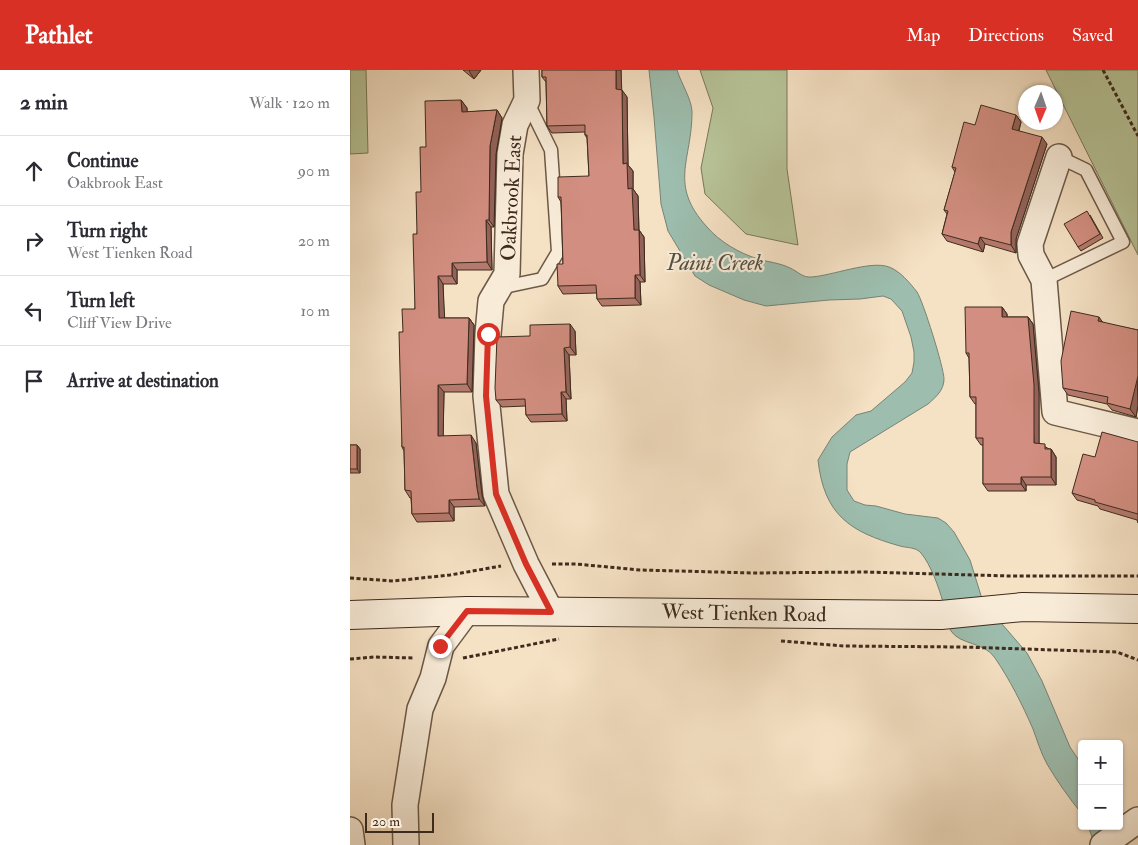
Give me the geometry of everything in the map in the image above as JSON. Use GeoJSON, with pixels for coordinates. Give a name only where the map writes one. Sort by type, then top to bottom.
{"type":"FeatureCollection","features":[{"type":"Feature","properties":{"kind":"main road","name":"West Tienken Road"},"geometry":{"type":"LineString","coordinates":[[350,615],[467,611],[941,615],[1023,607],[1138,609]]}},
{"type":"Feature","properties":{"kind":"street","name":"Oakbrook East"},"geometry":{"type":"LineString","coordinates":[[526,70],[526,100],[515,125],[510,154],[507,274],[491,301],[486,396],[496,494],[526,564],[551,612]]}},
{"type":"Feature","properties":{"kind":"street"},"geometry":{"type":"LineString","coordinates":[[1059,157],[1030,244],[1031,255],[1044,280],[1055,412],[1138,432]]}},
{"type":"Feature","properties":{"kind":"street"},"geometry":{"type":"LineString","coordinates":[[406,845],[405,805],[420,710],[433,678],[440,646],[467,611]]}},
{"type":"Feature","properties":{"kind":"street"},"geometry":{"type":"LineString","coordinates":[[1104,845],[1138,820]]}},
{"type":"Feature","properties":{"kind":"street"},"geometry":{"type":"LineString","coordinates":[[350,830],[352,845]]}},
{"type":"Feature","properties":{"kind":"lane"},"geometry":{"type":"LineString","coordinates":[[499,288],[542,279],[558,252],[550,150],[526,100]]}},
{"type":"Feature","properties":{"kind":"lane"},"geometry":{"type":"LineString","coordinates":[[1044,280],[1123,242],[1086,170],[1059,157]]}},
{"type":"Feature","properties":{"kind":"path"},"geometry":{"type":"LineString","coordinates":[[1103,70],[1138,136]]}},
{"type":"Feature","properties":{"kind":"path"},"geometry":{"type":"LineString","coordinates":[[350,578],[393,581],[526,564],[576,564],[640,570],[754,573],[1138,576]]}},
{"type":"Feature","properties":{"kind":"path"},"geometry":{"type":"LineString","coordinates":[[350,659],[374,657],[411,658],[437,662],[558,639],[567,639]]}},
{"type":"Feature","properties":{"kind":"path"},"geometry":{"type":"LineString","coordinates":[[772,640],[844,646],[962,647],[1117,652],[1138,660]]}},
{"type":"Feature","properties":{"kind":"shaded area"},"geometry":{"type":"Polygon","coordinates":[[[350,70],[366,70],[368,153],[350,154],[350,70]]]}},
{"type":"Feature","properties":{"kind":"shaded area"},"geometry":{"type":"Polygon","coordinates":[[[700,70],[787,70],[787,169],[798,245],[746,234],[705,194],[701,168],[713,108],[700,70]]]}},
{"type":"Feature","properties":{"kind":"shaded area"},"geometry":{"type":"Polygon","coordinates":[[[1046,70],[1138,70],[1138,255],[1063,104],[1063,85],[1053,85],[1046,70]]]}},
{"type":"Feature","properties":{"kind":"water","name":"Paint Creek"},"geometry":{"type":"Polygon","coordinates":[[[649,70],[677,70],[692,107],[685,172],[688,198],[695,212],[707,227],[730,246],[744,254],[786,266],[808,277],[881,265],[901,274],[917,292],[941,362],[944,379],[943,387],[928,404],[850,452],[847,464],[847,490],[854,501],[905,514],[938,518],[946,523],[954,532],[970,560],[983,602],[1027,653],[1042,681],[1070,747],[1078,759],[1078,809],[1047,764],[1020,701],[995,658],[985,649],[960,639],[951,631],[937,584],[921,553],[914,549],[882,541],[854,527],[833,508],[826,495],[818,460],[832,437],[856,415],[871,411],[905,382],[912,373],[914,352],[902,311],[891,299],[883,296],[766,306],[744,300],[709,285],[695,276],[668,231],[661,204],[649,70]]]}},
{"type":"Feature","properties":{"kind":"water"},"geometry":{"type":"Polygon","coordinates":[[[1089,830],[1120,830],[1128,845],[1095,845],[1089,830]]]}},
{"type":"Feature","properties":{"kind":"building"},"geometry":{"type":"Polygon","coordinates":[[[542,70],[616,70],[616,89],[622,90],[623,164],[627,163],[628,189],[632,188],[634,230],[639,230],[640,275],[635,275],[635,298],[597,299],[596,285],[558,286],[557,264],[563,264],[561,197],[558,197],[558,177],[589,176],[587,135],[585,135],[585,125],[547,126],[546,77],[542,77],[542,70]]]}},
{"type":"Feature","properties":{"kind":"building"},"geometry":{"type":"Polygon","coordinates":[[[461,100],[462,112],[497,110],[490,146],[489,220],[486,220],[487,262],[452,263],[452,276],[438,276],[439,318],[469,318],[467,384],[438,385],[438,436],[471,435],[479,499],[449,500],[449,513],[412,514],[411,491],[405,490],[399,332],[403,332],[402,309],[415,309],[413,234],[417,234],[416,192],[421,192],[420,147],[426,147],[425,101],[461,100]]]}},
{"type":"Feature","properties":{"kind":"building"},"geometry":{"type":"Polygon","coordinates":[[[981,105],[1016,115],[1012,129],[1042,137],[1011,232],[1011,245],[980,237],[978,244],[942,234],[948,211],[944,210],[956,168],[952,167],[964,122],[975,125],[981,105]]]}},
{"type":"Feature","properties":{"kind":"building"},"geometry":{"type":"Polygon","coordinates":[[[1087,211],[1100,234],[1078,247],[1064,224],[1087,211]]]}},
{"type":"Feature","properties":{"kind":"building"},"geometry":{"type":"Polygon","coordinates":[[[965,307],[1002,307],[1002,317],[1028,317],[1034,385],[1034,443],[1045,444],[1045,449],[1051,449],[1051,477],[1021,477],[1021,484],[983,484],[983,438],[976,438],[976,397],[970,397],[969,353],[966,353],[965,307]]]}},
{"type":"Feature","properties":{"kind":"building"},"geometry":{"type":"Polygon","coordinates":[[[1071,311],[1099,317],[1098,321],[1138,330],[1138,376],[1130,409],[1107,403],[1108,397],[1063,388],[1061,361],[1071,311]]]}},
{"type":"Feature","properties":{"kind":"building"},"geometry":{"type":"Polygon","coordinates":[[[570,324],[570,347],[564,348],[566,392],[561,392],[562,414],[526,415],[525,399],[496,400],[497,337],[530,336],[530,325],[570,324]]]}},
{"type":"Feature","properties":{"kind":"building"},"geometry":{"type":"Polygon","coordinates":[[[1102,432],[1138,442],[1138,514],[1095,502],[1095,500],[1072,493],[1083,454],[1095,457],[1102,432]]]}},
{"type":"Feature","properties":{"kind":"building"},"geometry":{"type":"Polygon","coordinates":[[[350,445],[357,445],[357,469],[350,469],[350,445]]]}},
{"type":"Feature","properties":{"kind":"route"},"geometry":{"type":"LineString","coordinates":[[440,646],[467,611],[551,612],[526,564],[496,494],[486,396],[488,334]]}}]}
